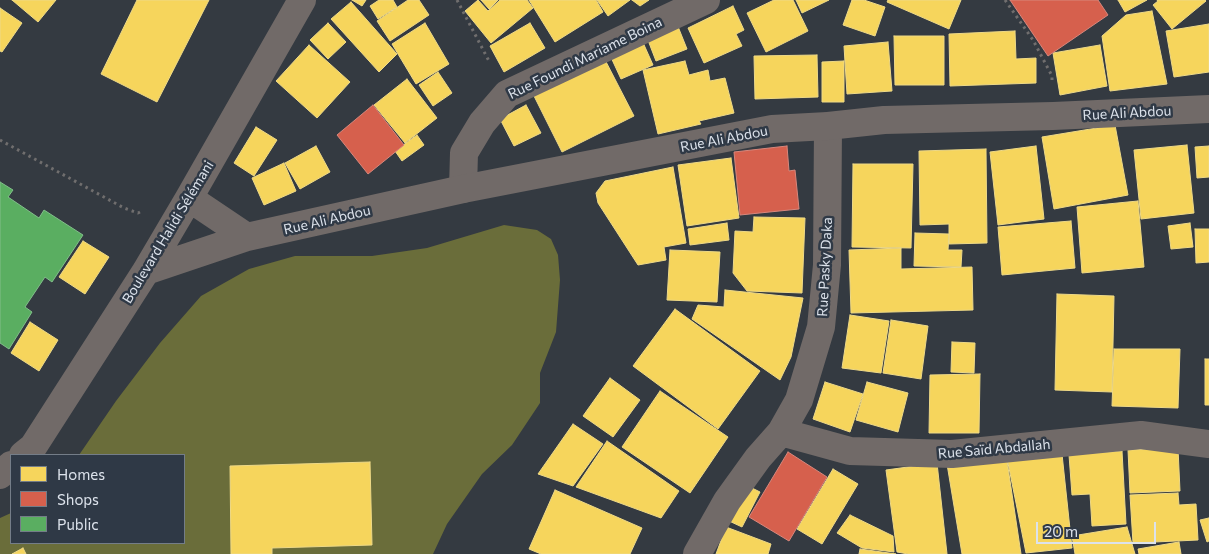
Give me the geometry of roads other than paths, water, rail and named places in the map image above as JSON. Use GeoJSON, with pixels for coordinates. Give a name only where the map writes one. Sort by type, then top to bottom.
{"type":"FeatureCollection","features":[{"type":"Feature","properties":{"kind":"street","name":"Boulevard Halidi Sélémani"},"geometry":{"type":"LineString","coordinates":[[24,454],[33,447],[146,271],[302,0]]}},
{"type":"Feature","properties":{"kind":"street","name":"Rue Foundi Mariame Boina"},"geometry":{"type":"LineString","coordinates":[[463,189],[464,154],[482,123],[507,94],[706,0]]}},
{"type":"Feature","properties":{"kind":"street","name":"Rue Ali Abdou"},"geometry":{"type":"LineString","coordinates":[[146,271],[247,237],[463,189],[772,129],[884,120],[1053,116],[1209,109]]}},
{"type":"Feature","properties":{"kind":"street","name":"Rue Pasky Daka"},"geometry":{"type":"LineString","coordinates":[[697,554],[727,501],[758,458],[781,432],[799,400],[822,327],[827,265],[828,126]]}},
{"type":"Feature","properties":{"kind":"street"},"geometry":{"type":"LineString","coordinates":[[189,198],[247,237]]}},
{"type":"Feature","properties":{"kind":"street","name":"Rue Saïd Abdallah"},"geometry":{"type":"LineString","coordinates":[[781,432],[850,451],[952,454],[1141,435],[1209,444]]}},
{"type":"Feature","properties":{"kind":"street"},"geometry":{"type":"LineString","coordinates":[[0,475],[10,466]]}}]}
